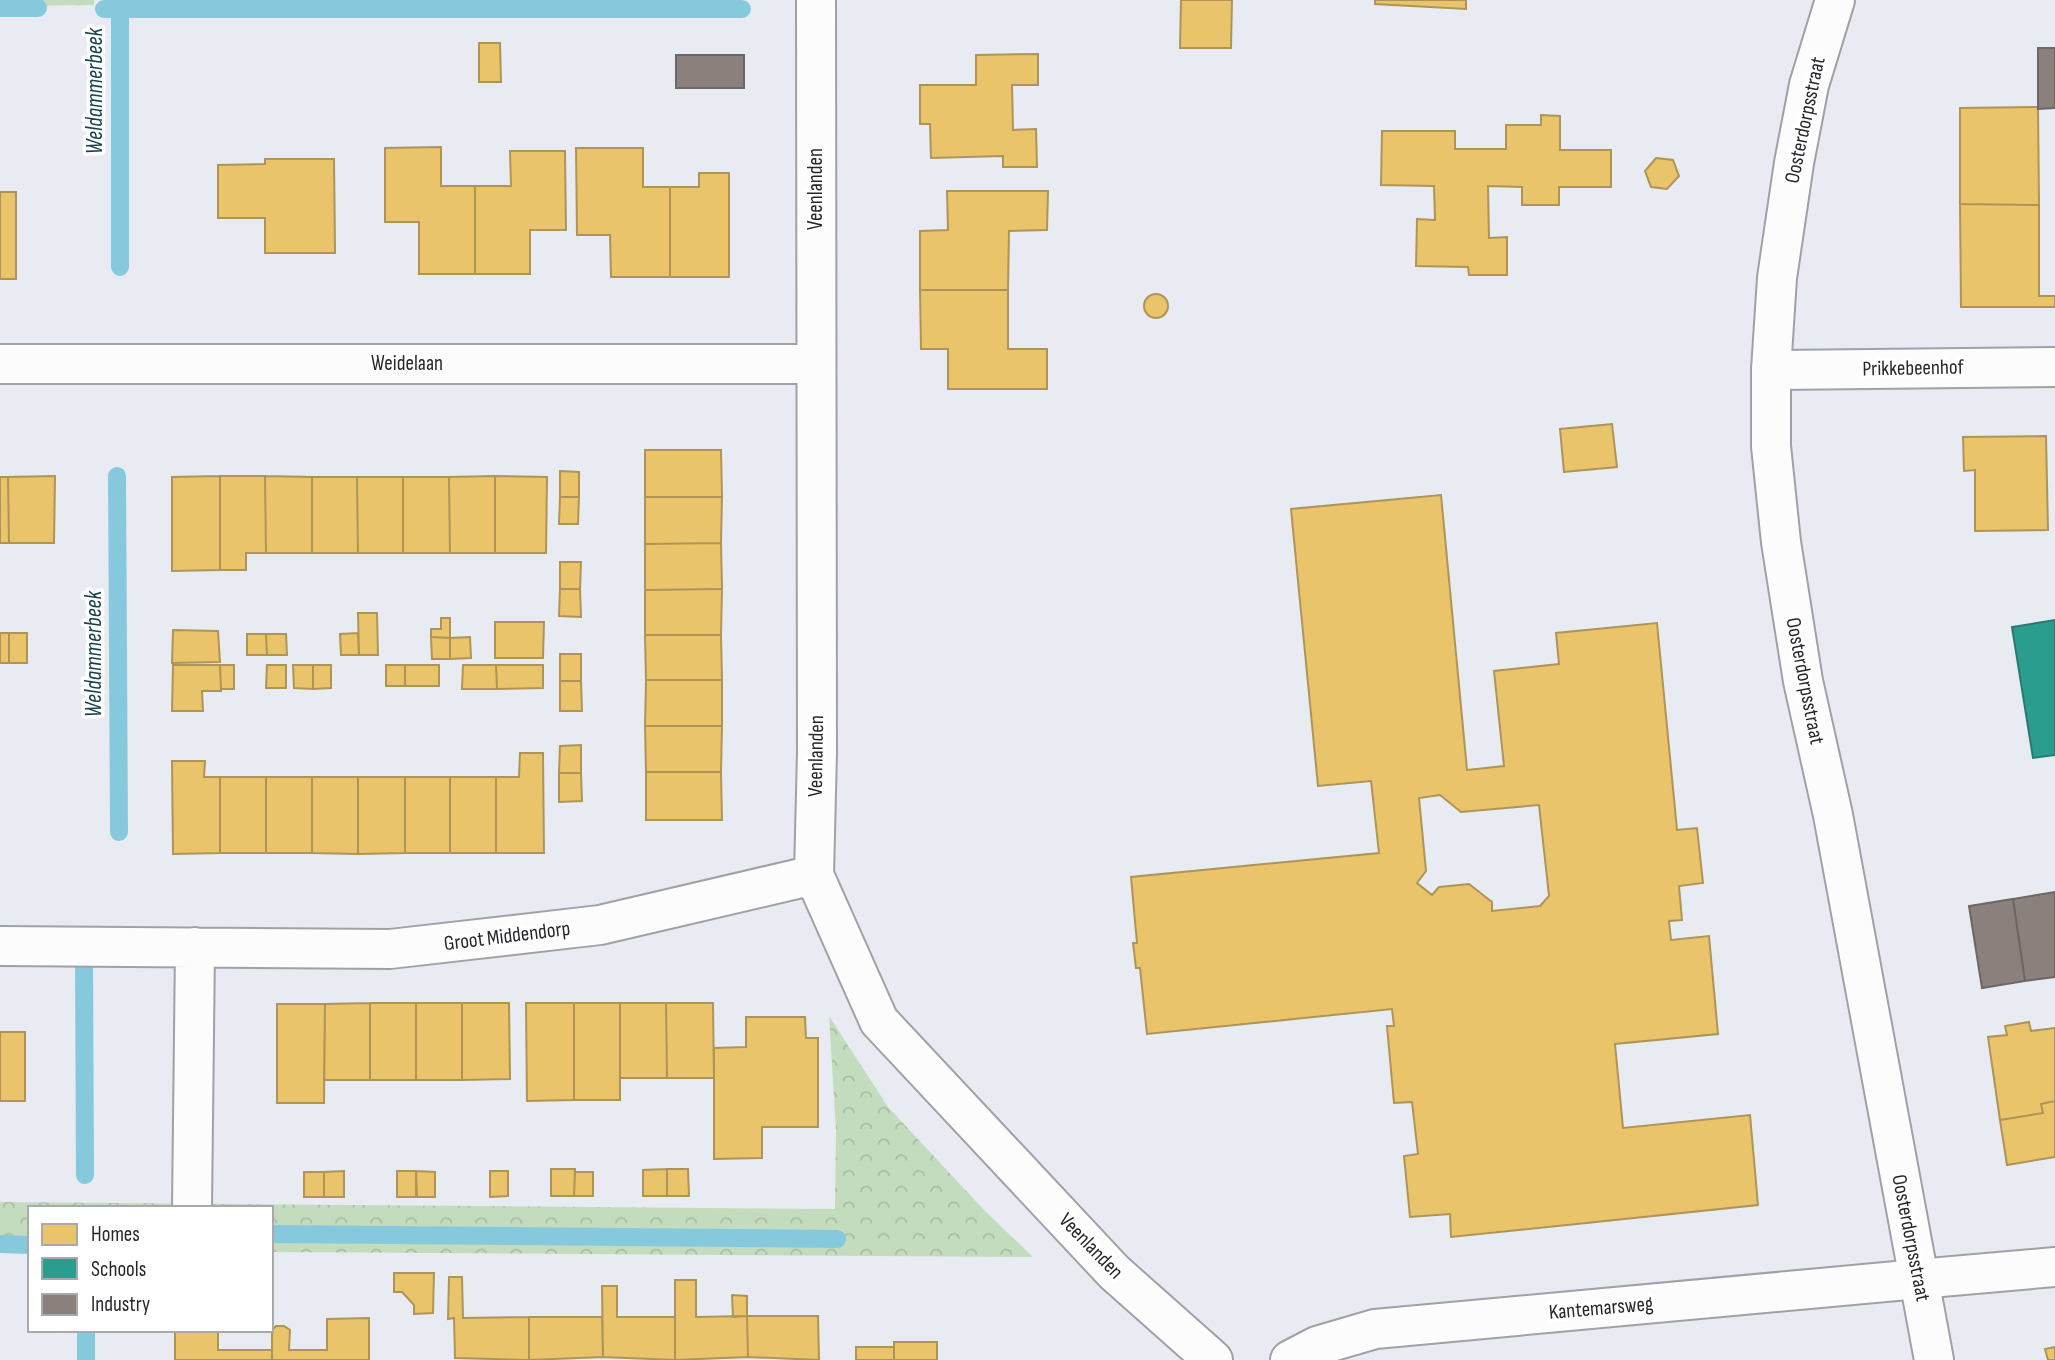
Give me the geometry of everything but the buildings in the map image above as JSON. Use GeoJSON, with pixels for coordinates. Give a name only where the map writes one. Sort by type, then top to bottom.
{"type":"FeatureCollection","features":[{"type":"Feature","properties":{"kind":"street","name":"Veenlanden"},"geometry":{"type":"LineString","coordinates":[[816,0],[817,752],[814,875],[879,1021],[1114,1272],[1213,1360]]}},
{"type":"Feature","properties":{"kind":"street","name":"Oosterdorpsstraat"},"geometry":{"type":"LineString","coordinates":[[1835,0],[1809,85],[1777,278],[1771,370],[1772,460],[1781,542],[1803,681],[1833,815],[1934,1360]]}},
{"type":"Feature","properties":{"kind":"street","name":"Weidelaan"},"geometry":{"type":"LineString","coordinates":[[0,364],[815,364]]}},
{"type":"Feature","properties":{"kind":"street","name":"Prikkebeenhof"},"geometry":{"type":"LineString","coordinates":[[1771,370],[2055,367]]}},
{"type":"Feature","properties":{"kind":"street","name":"Groot Middendorp"},"geometry":{"type":"LineString","coordinates":[[0,946],[390,949],[587,927],[814,875]]}},
{"type":"Feature","properties":{"kind":"street"},"geometry":{"type":"LineString","coordinates":[[191,1206],[195,947]]}},
{"type":"Feature","properties":{"kind":"street","name":"Kantemarsweg"},"geometry":{"type":"LineString","coordinates":[[1290,1360],[1317,1346],[1375,1329],[2055,1268]]}},
{"type":"Feature","properties":{"kind":"green space"},"geometry":{"type":"Polygon","coordinates":[[[0,0],[94,0],[94,5],[0,6],[0,0]]]}},
{"type":"Feature","properties":{"kind":"green space"},"geometry":{"type":"Polygon","coordinates":[[[829,1016],[888,1107],[985,1211],[1033,1257],[273,1252],[273,1206],[28,1206],[28,1250],[0,1250],[0,1202],[835,1209],[836,1130],[829,1016]]]}},
{"type":"Feature","properties":{"kind":"waterway","name":"Weldammerbeek"},"geometry":{"type":"LineString","coordinates":[[120,0],[120,267]]}},
{"type":"Feature","properties":{"kind":"waterway"},"geometry":{"type":"LineString","coordinates":[[0,8],[38,8]]}},
{"type":"Feature","properties":{"kind":"waterway"},"geometry":{"type":"LineString","coordinates":[[104,9],[742,9]]}},
{"type":"Feature","properties":{"kind":"waterway","name":"Weldammerbeek"},"geometry":{"type":"LineString","coordinates":[[117,476],[119,832]]}},
{"type":"Feature","properties":{"kind":"waterway","name":"Weldammerbeek"},"geometry":{"type":"LineString","coordinates":[[84,957],[85,1175]]}},
{"type":"Feature","properties":{"kind":"waterway"},"geometry":{"type":"LineString","coordinates":[[273,1234],[837,1239]]}},
{"type":"Feature","properties":{"kind":"waterway"},"geometry":{"type":"LineString","coordinates":[[0,1244],[28,1245]]}},
{"type":"Feature","properties":{"kind":"waterway","name":"Weldammerbeek"},"geometry":{"type":"LineString","coordinates":[[86,1332],[86,1360]]}}]}
